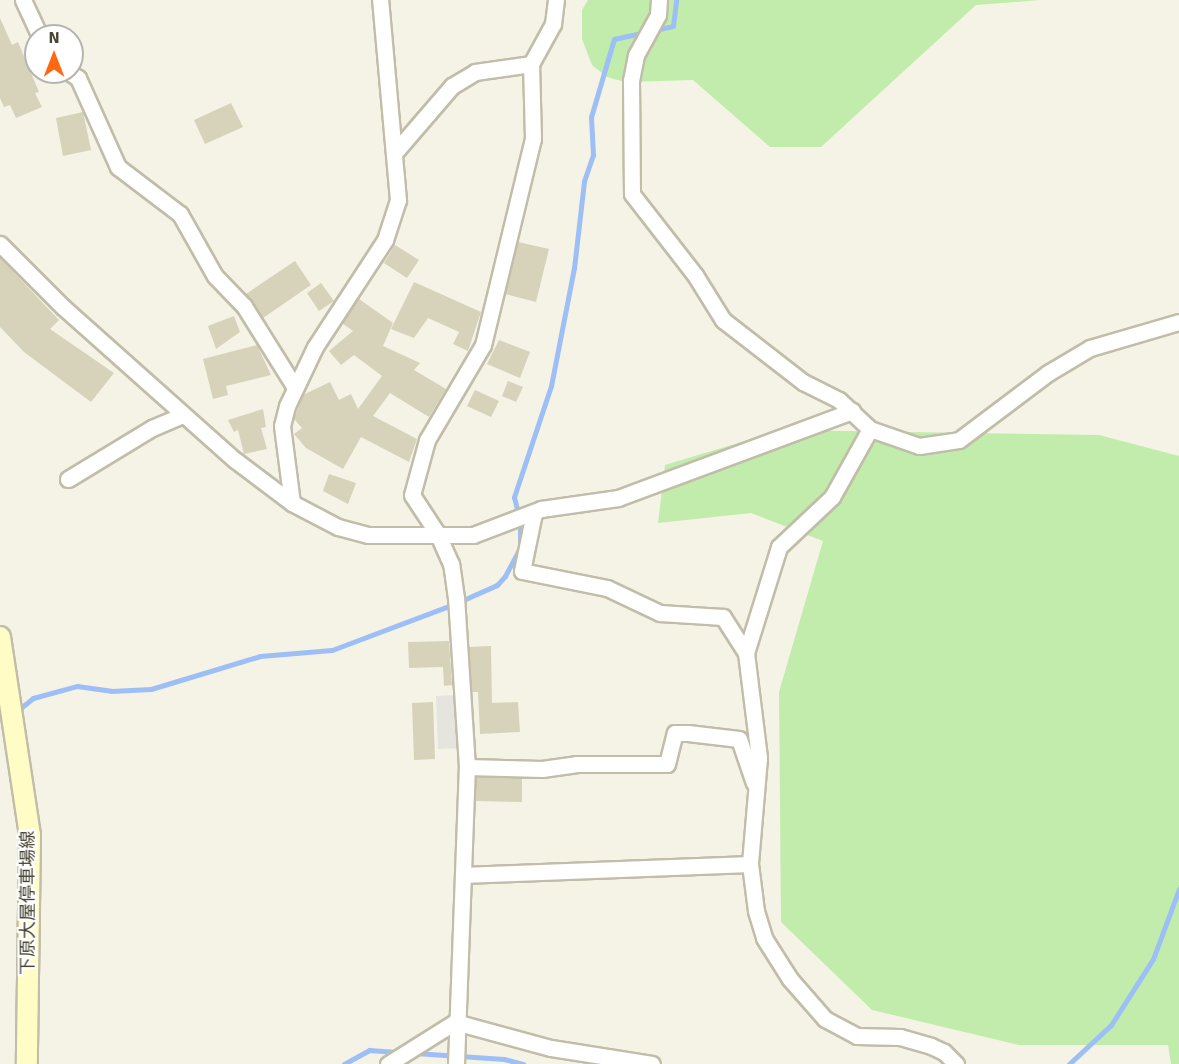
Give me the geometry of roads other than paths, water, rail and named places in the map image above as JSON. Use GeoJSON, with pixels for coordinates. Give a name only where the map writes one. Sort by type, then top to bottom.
{"type":"FeatureCollection","features":[{"type":"Feature","properties":{"kind":"main road","name":"下原大屋停車場線"},"geometry":{"type":"LineString","coordinates":[[0,637],[30,835],[27,1064]]}},
{"type":"Feature","properties":{"kind":"street"},"geometry":{"type":"LineString","coordinates":[[23,0],[34,24]]}},
{"type":"Feature","properties":{"kind":"street"},"geometry":{"type":"LineString","coordinates":[[292,503],[282,426],[294,386],[394,221],[398,200],[396,151],[380,0]]}},
{"type":"Feature","properties":{"kind":"street"},"geometry":{"type":"LineString","coordinates":[[456,1064],[455,1022],[467,767],[456,597],[451,564],[437,533],[412,495],[427,440],[483,345],[533,139],[531,64],[553,24],[556,0]]}},
{"type":"Feature","properties":{"kind":"street"},"geometry":{"type":"LineString","coordinates":[[659,0],[650,30],[636,55],[631,80],[632,194],[695,275],[723,320],[803,382],[852,411],[870,429],[920,446],[959,440],[1048,373],[1090,348],[1179,322]]}},
{"type":"Feature","properties":{"kind":"street"},"geometry":{"type":"LineString","coordinates":[[396,151],[452,86],[476,72],[531,64]]}},
{"type":"Feature","properties":{"kind":"street"},"geometry":{"type":"LineString","coordinates":[[81,84],[118,167],[180,214],[214,276],[244,306],[294,386]]}},
{"type":"Feature","properties":{"kind":"street"},"geometry":{"type":"LineString","coordinates":[[0,244],[63,307],[182,415],[292,503],[338,527],[368,536],[437,533],[473,535],[534,513],[618,498],[852,411]]}},
{"type":"Feature","properties":{"kind":"street"},"geometry":{"type":"LineString","coordinates":[[68,479],[152,428],[182,415]]}},
{"type":"Feature","properties":{"kind":"street"},"geometry":{"type":"LineString","coordinates":[[870,429],[832,497],[779,547],[746,653],[759,758],[754,785],[750,864],[756,911],[764,939],[790,979],[825,1019],[857,1036],[900,1037],[931,1046],[944,1052],[956,1064]]}},
{"type":"Feature","properties":{"kind":"street"},"geometry":{"type":"LineString","coordinates":[[534,513],[522,571],[607,588],[660,613],[723,617],[746,653]]}},
{"type":"Feature","properties":{"kind":"street"},"geometry":{"type":"LineString","coordinates":[[467,767],[542,769],[576,764],[667,764],[675,733],[688,733],[739,739],[754,785]]}},
{"type":"Feature","properties":{"kind":"street"},"geometry":{"type":"LineString","coordinates":[[463,875],[750,864]]}},
{"type":"Feature","properties":{"kind":"street"},"geometry":{"type":"LineString","coordinates":[[388,1064],[455,1022],[551,1048],[652,1064]]}},
{"type":"Feature","properties":{"kind":"waterway"},"geometry":{"type":"LineString","coordinates":[[517,509],[514,497],[551,386],[574,268],[584,181],[593,155],[591,117],[614,39],[673,26],[676,0]]}},
{"type":"Feature","properties":{"kind":"waterway"},"geometry":{"type":"LineString","coordinates":[[461,601],[497,585],[505,576],[520,548],[520,523]]}},
{"type":"Feature","properties":{"kind":"waterway"},"geometry":{"type":"LineString","coordinates":[[17,711],[33,698],[77,686],[111,691],[151,689],[260,656],[332,650],[452,605]]}},
{"type":"Feature","properties":{"kind":"waterway"},"geometry":{"type":"LineString","coordinates":[[1069,1064],[1111,1025],[1153,959],[1179,889]]}},
{"type":"Feature","properties":{"kind":"waterway"},"geometry":{"type":"LineString","coordinates":[[344,1064],[369,1050],[400,1052]]}},
{"type":"Feature","properties":{"kind":"waterway"},"geometry":{"type":"LineString","coordinates":[[415,1053],[504,1059],[523,1064]]}}]}
